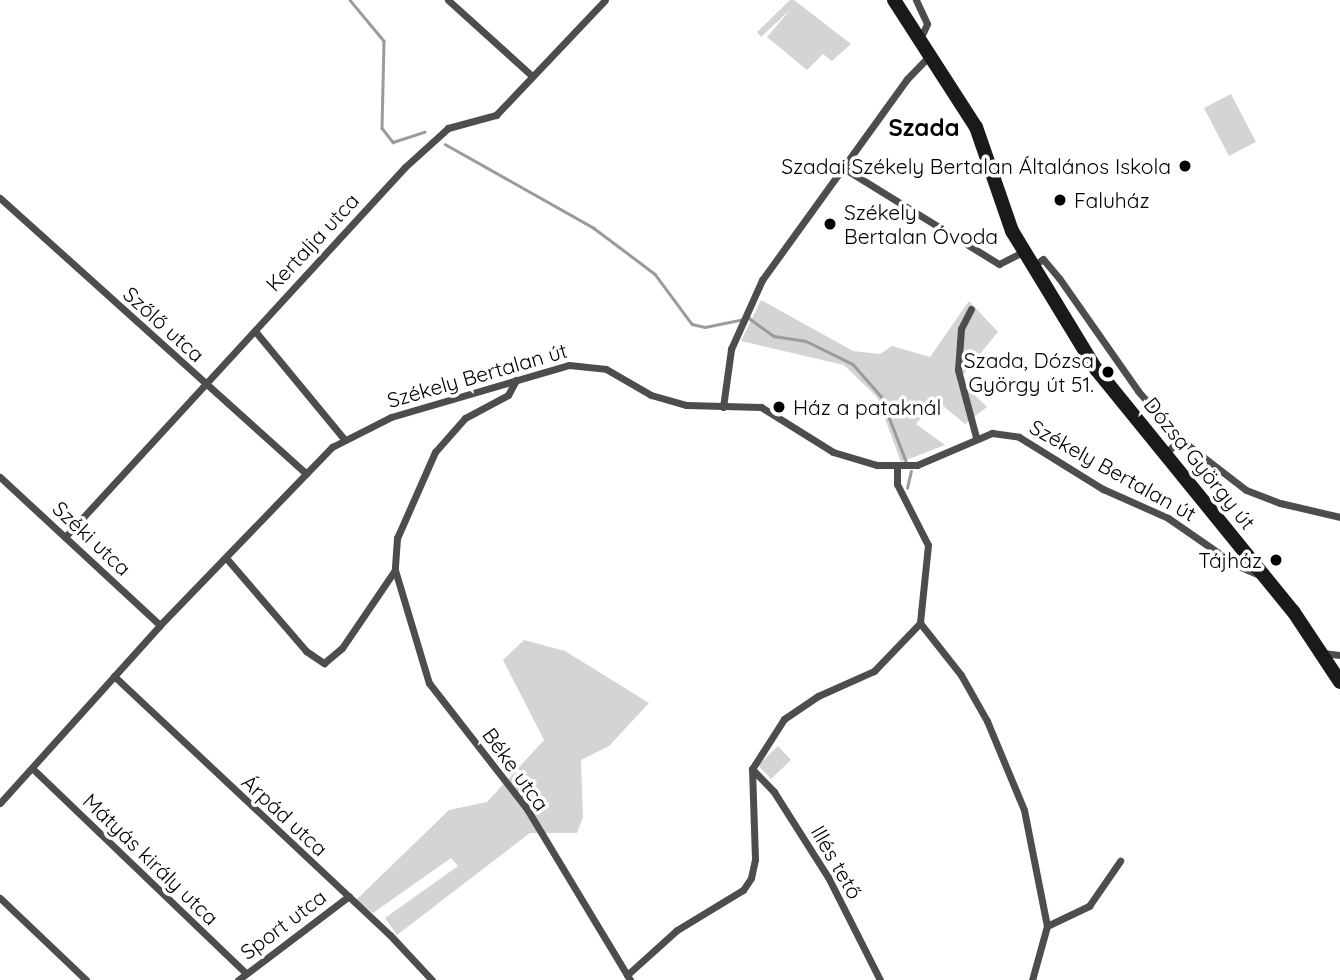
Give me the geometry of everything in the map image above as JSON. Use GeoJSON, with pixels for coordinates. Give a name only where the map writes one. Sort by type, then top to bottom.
{"type":"FeatureCollection","features":[{"type":"Feature","properties":{"kind":"main road","name":"Dózsa György út"},"geometry":{"type":"LineString","coordinates":[[894,0],[976,127],[1023,251],[1096,369],[1264,576],[1323,653],[1340,682]]}},
{"type":"Feature","properties":{"kind":"street"},"geometry":{"type":"LineString","coordinates":[[448,0],[530,74]]}},
{"type":"Feature","properties":{"kind":"street","name":"Kertalja utca"},"geometry":{"type":"LineString","coordinates":[[65,537],[203,383],[405,167],[447,128],[496,115],[530,74],[605,0]]}},
{"type":"Feature","properties":{"kind":"street"},"geometry":{"type":"LineString","coordinates":[[916,0],[927,24],[919,40]]}},
{"type":"Feature","properties":{"kind":"street"},"geometry":{"type":"LineString","coordinates":[[723,407],[726,365],[740,326],[769,271],[845,169],[907,79],[930,55]]}},
{"type":"Feature","properties":{"kind":"street"},"geometry":{"type":"LineString","coordinates":[[845,169],[1002,265],[1023,251]]}},
{"type":"Feature","properties":{"kind":"street","name":"Szőlő utca"},"geometry":{"type":"LineString","coordinates":[[0,198],[306,474]]}},
{"type":"Feature","properties":{"kind":"street","name":"Dózsa György út"},"geometry":{"type":"LineString","coordinates":[[1032,267],[1043,259],[1138,391],[1180,439]]}},
{"type":"Feature","properties":{"kind":"street"},"geometry":{"type":"LineString","coordinates":[[971,309],[961,329],[958,370],[976,437]]}},
{"type":"Feature","properties":{"kind":"street"},"geometry":{"type":"LineString","coordinates":[[254,331],[344,439]]}},
{"type":"Feature","properties":{"kind":"street","name":"Székely Bertalan út"},"geometry":{"type":"LineString","coordinates":[[0,803],[160,625],[227,559],[306,474],[344,439],[431,404],[516,380],[588,364],[607,369],[667,401],[723,407],[761,407],[840,455],[897,467],[928,461],[976,437],[992,433],[1019,437],[1103,489],[1168,518],[1236,565],[1264,576]]}},
{"type":"Feature","properties":{"kind":"street","name":"Béke utca"},"geometry":{"type":"LineString","coordinates":[[516,380],[508,394],[465,418],[435,452],[397,538],[395,570],[429,684],[527,809],[629,977]]}},
{"type":"Feature","properties":{"kind":"street"},"geometry":{"type":"LineString","coordinates":[[1165,454],[1180,439],[1246,490],[1280,503],[1340,517]]}},
{"type":"Feature","properties":{"kind":"street"},"geometry":{"type":"LineString","coordinates":[[629,977],[677,930],[735,895],[751,878],[755,859],[752,769],[784,719],[818,696],[874,671],[920,623],[928,545],[897,484],[897,467]]}},
{"type":"Feature","properties":{"kind":"street","name":"Széki utca"},"geometry":{"type":"LineString","coordinates":[[0,477],[160,625]]}},
{"type":"Feature","properties":{"kind":"street","name":"Béke utca"},"geometry":{"type":"LineString","coordinates":[[227,559],[312,657],[324,663],[342,648],[395,570]]}},
{"type":"Feature","properties":{"kind":"street"},"geometry":{"type":"LineString","coordinates":[[920,623],[961,675],[987,721],[1016,790],[1047,926],[1032,980]]}},
{"type":"Feature","properties":{"kind":"street"},"geometry":{"type":"LineString","coordinates":[[1323,653],[1340,655]]}},
{"type":"Feature","properties":{"kind":"street","name":"Árpád utca"},"geometry":{"type":"LineString","coordinates":[[114,676],[349,896],[432,980]]}},
{"type":"Feature","properties":{"kind":"street","name":"Mátyás király utca"},"geometry":{"type":"LineString","coordinates":[[33,769],[246,973]]}},
{"type":"Feature","properties":{"kind":"street","name":"Illés tető"},"geometry":{"type":"LineString","coordinates":[[752,769],[774,792],[828,877],[880,980]]}},
{"type":"Feature","properties":{"kind":"street"},"geometry":{"type":"LineString","coordinates":[[1047,926],[1089,906],[1120,861]]}},
{"type":"Feature","properties":{"kind":"street","name":"Sport utca"},"geometry":{"type":"LineString","coordinates":[[238,980],[349,896]]}},
{"type":"Feature","properties":{"kind":"street"},"geometry":{"type":"LineString","coordinates":[[0,898],[86,980]]}},
{"type":"Feature","properties":{"kind":"shaded area"},"geometry":{"type":"Polygon","coordinates":[[[790,0],[794,0],[851,44],[832,61],[823,54],[807,70],[767,37],[790,10],[761,37],[757,32],[790,0]]]}},
{"type":"Feature","properties":{"kind":"shaded area"},"geometry":{"type":"Polygon","coordinates":[[[1231,94],[1256,142],[1229,156],[1204,108],[1231,94]]]}},
{"type":"Feature","properties":{"kind":"shaded area"},"geometry":{"type":"Polygon","coordinates":[[[761,300],[853,351],[880,354],[892,346],[930,357],[969,301],[998,332],[962,376],[963,384],[987,407],[965,424],[936,400],[916,424],[945,445],[901,462],[877,397],[844,365],[741,341],[761,300]]]}},
{"type":"Feature","properties":{"kind":"shaded area"},"geometry":{"type":"Polygon","coordinates":[[[524,640],[565,651],[649,703],[609,746],[581,760],[583,817],[577,833],[530,833],[397,935],[385,918],[458,866],[451,858],[373,913],[356,900],[449,810],[487,802],[544,740],[503,660],[524,640]]]}},
{"type":"Feature","properties":{"kind":"shaded area"},"geometry":{"type":"Polygon","coordinates":[[[778,746],[791,760],[771,779],[758,765],[778,746]]]}},
{"type":"Feature","properties":{"kind":"waterway"},"geometry":{"type":"LineString","coordinates":[[350,0],[384,41],[382,128],[393,142],[424,132]]}},
{"type":"Feature","properties":{"kind":"waterway"},"geometry":{"type":"LineString","coordinates":[[445,144],[594,228],[655,274],[692,324],[705,327],[749,318],[774,336],[806,341],[853,364],[881,396],[906,461]]}},
{"type":"Feature","properties":{"kind":"waterway"},"geometry":{"type":"LineString","coordinates":[[907,488],[911,471]]}},
{"type":"Feature","properties":{"kind":"place","name":"Szadai Székely Bertalan Általános Iskola"},"geometry":{"type":"Point","coordinates":[1185,166]}},
{"type":"Feature","properties":{"kind":"place","name":"Faluház"},"geometry":{"type":"Point","coordinates":[1060,200]}},
{"type":"Feature","properties":{"kind":"place","name":"Székely Bertalan Óvoda"},"geometry":{"type":"Point","coordinates":[830,224]}},
{"type":"Feature","properties":{"kind":"place","name":"Szada, Dózsa György út 51."},"geometry":{"type":"Point","coordinates":[1108,372]}},
{"type":"Feature","properties":{"kind":"place","name":"Ház a pataknál"},"geometry":{"type":"Point","coordinates":[779,407]}},
{"type":"Feature","properties":{"kind":"place","name":"Tájház"},"geometry":{"type":"Point","coordinates":[1276,560]}},
{"type":"Feature","properties":{"kind":"district","name":"Szada"},"geometry":{"type":"Point","coordinates":[924,128]}}]}
